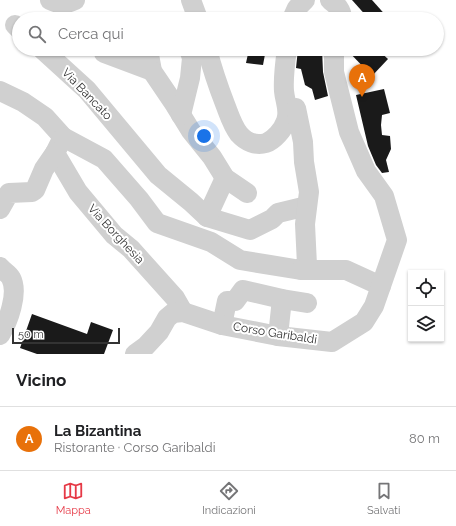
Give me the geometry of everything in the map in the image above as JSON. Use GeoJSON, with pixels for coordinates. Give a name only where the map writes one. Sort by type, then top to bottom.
{"type":"FeatureCollection","features":[{"type":"Feature","properties":{"kind":"street"},"geometry":{"type":"LineString","coordinates":[[50,0],[62,4],[73,1]]}},
{"type":"Feature","properties":{"kind":"street"},"geometry":{"type":"LineString","coordinates":[[191,0],[195,12]]}},
{"type":"Feature","properties":{"kind":"street"},"geometry":{"type":"LineString","coordinates":[[295,12],[305,0]]}},
{"type":"Feature","properties":{"kind":"street"},"geometry":{"type":"LineString","coordinates":[[330,0],[338,7],[341,12]]}},
{"type":"Feature","properties":{"kind":"street","name":"Via Bancato"},"geometry":{"type":"LineString","coordinates":[[50,56],[87,90],[158,175],[207,217]]}},
{"type":"Feature","properties":{"kind":"street"},"geometry":{"type":"LineString","coordinates":[[112,56],[152,71]]}},
{"type":"Feature","properties":{"kind":"street"},"geometry":{"type":"LineString","coordinates":[[149,56],[152,71],[190,131],[212,157],[225,178],[247,193]]}},
{"type":"Feature","properties":{"kind":"street"},"geometry":{"type":"LineString","coordinates":[[181,115],[190,78],[191,56]]}},
{"type":"Feature","properties":{"kind":"street"},"geometry":{"type":"LineString","coordinates":[[209,56],[233,125],[240,135],[255,144],[269,142],[279,133],[286,121],[288,110],[284,93],[284,74],[286,56]]}},
{"type":"Feature","properties":{"kind":"street","name":"Corso Garibaldi"},"geometry":{"type":"LineString","coordinates":[[183,312],[222,324],[337,348],[364,322],[374,306],[397,240],[384,196],[366,171],[349,132],[334,72],[334,56]]}},
{"type":"Feature","properties":{"kind":"street","name":"Via Borghesia"},"geometry":{"type":"LineString","coordinates":[[0,91],[23,102],[45,117],[59,145],[78,192],[114,235],[131,249],[175,298],[183,312]]}},
{"type":"Feature","properties":{"kind":"street"},"geometry":{"type":"LineString","coordinates":[[296,108],[309,192],[305,224],[307,265],[301,270]]}},
{"type":"Feature","properties":{"kind":"street"},"geometry":{"type":"LineString","coordinates":[[104,159],[131,141]]}},
{"type":"Feature","properties":{"kind":"street"},"geometry":{"type":"LineString","coordinates":[[0,209],[9,193],[32,192],[35,190],[44,169],[59,145],[104,159],[139,199],[157,223],[211,242],[240,260],[301,270],[346,270],[381,286]]}},
{"type":"Feature","properties":{"kind":"street"},"geometry":{"type":"LineString","coordinates":[[225,178],[207,217],[250,230],[272,219],[278,213],[307,206]]}},
{"type":"Feature","properties":{"kind":"street"},"geometry":{"type":"LineString","coordinates":[[0,267],[11,277],[13,283],[11,308],[6,325],[0,335]]}},
{"type":"Feature","properties":{"kind":"street"},"geometry":{"type":"LineString","coordinates":[[222,324],[227,301],[235,302],[243,290],[282,300],[307,303]]}},
{"type":"Feature","properties":{"kind":"street"},"geometry":{"type":"LineString","coordinates":[[278,336],[282,300]]}},
{"type":"Feature","properties":{"kind":"street"},"geometry":{"type":"LineString","coordinates":[[145,351],[167,318],[173,313],[183,312]]}},
{"type":"Feature","properties":{"kind":"building"},"geometry":{"type":"Polygon","coordinates":[[[352,0],[372,0],[383,12],[363,12],[352,0]]]}},
{"type":"Feature","properties":{"kind":"building"},"geometry":{"type":"Polygon","coordinates":[[[248,56],[265,56],[263,65],[246,63],[248,56]]]}},
{"type":"Feature","properties":{"kind":"building"},"geometry":{"type":"Polygon","coordinates":[[[297,56],[322,56],[323,72],[328,96],[315,100],[312,89],[305,85],[301,69],[296,68],[297,56]]]}},
{"type":"Feature","properties":{"kind":"building"},"geometry":{"type":"Polygon","coordinates":[[[353,56],[385,56],[388,59],[372,76],[353,56]]]}},
{"type":"Feature","properties":{"kind":"building"},"geometry":{"type":"Polygon","coordinates":[[[384,89],[390,113],[382,115],[382,135],[390,136],[391,149],[386,160],[389,172],[382,173],[376,165],[368,146],[356,95],[384,89]]]}},
{"type":"Feature","properties":{"kind":"building"},"geometry":{"type":"Polygon","coordinates":[[[32,314],[87,334],[91,322],[113,330],[104,354],[37,354],[20,348],[32,314]]]}},
{"type":"Feature","properties":{"kind":"place","name":"La Bizantina"},"geometry":{"type":"Point","coordinates":[362,97]}}]}
